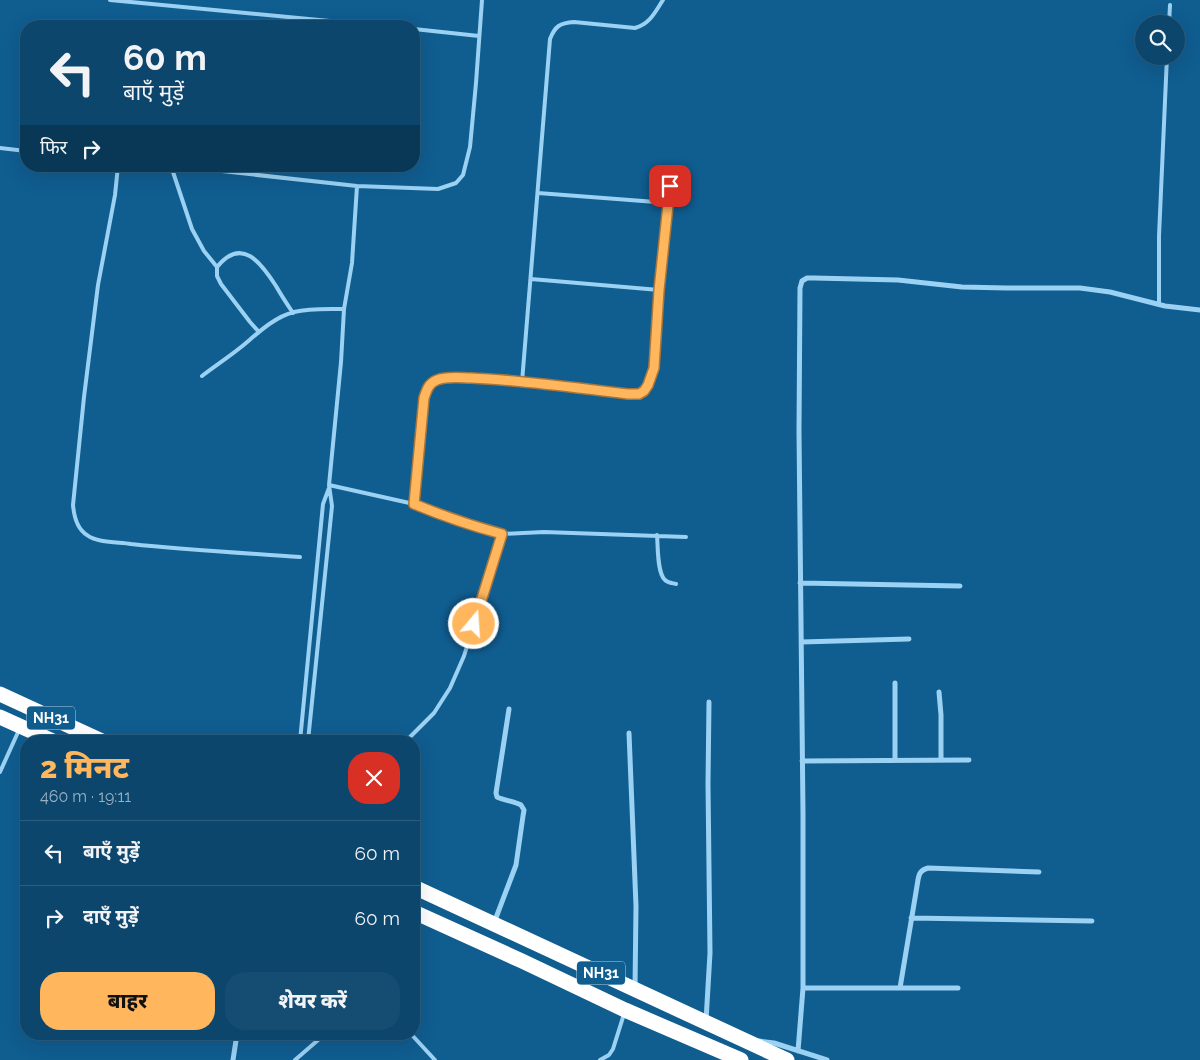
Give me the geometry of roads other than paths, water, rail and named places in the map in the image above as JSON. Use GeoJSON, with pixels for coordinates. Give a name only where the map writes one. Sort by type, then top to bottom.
{"type":"FeatureCollection","features":[{"type":"Feature","properties":{"kind":"highway","name":"NH31"},"geometry":{"type":"LineString","coordinates":[[0,694],[89,735]]}},
{"type":"Feature","properties":{"kind":"highway","name":"NH31"},"geometry":{"type":"LineString","coordinates":[[0,717],[40,735]]}},
{"type":"Feature","properties":{"kind":"highway","name":"NH31"},"geometry":{"type":"LineString","coordinates":[[420,890],[739,1038],[792,1055]]}},
{"type":"Feature","properties":{"kind":"highway","name":"NH31"},"geometry":{"type":"LineString","coordinates":[[420,915],[522,960],[625,1010],[736,1059]]}},
{"type":"Feature","properties":{"kind":"street"},"geometry":{"type":"LineString","coordinates":[[826,1060],[792,1055],[803,988],[798,431],[800,288],[802,281],[807,278],[857,278],[898,280],[962,287],[1080,288],[1110,292],[1159,305],[1200,310]]}},
{"type":"Feature","properties":{"kind":"street"},"geometry":{"type":"LineString","coordinates":[[800,583],[960,586]]}},
{"type":"Feature","properties":{"kind":"street"},"geometry":{"type":"LineString","coordinates":[[801,642],[909,639]]}},
{"type":"Feature","properties":{"kind":"street"},"geometry":{"type":"LineString","coordinates":[[895,683],[895,760]]}},
{"type":"Feature","properties":{"kind":"street"},"geometry":{"type":"LineString","coordinates":[[939,692],[941,760]]}},
{"type":"Feature","properties":{"kind":"street"},"geometry":{"type":"LineString","coordinates":[[706,1022],[710,953],[709,702]]}},
{"type":"Feature","properties":{"kind":"street"},"geometry":{"type":"LineString","coordinates":[[494,924],[516,865],[524,816],[524,810],[521,805],[517,802],[498,797],[496,793],[508,709]]}},
{"type":"Feature","properties":{"kind":"street"},"geometry":{"type":"LineString","coordinates":[[629,733],[636,906],[635,989]]}},
{"type":"Feature","properties":{"kind":"street"},"geometry":{"type":"LineString","coordinates":[[802,761],[969,760]]}},
{"type":"Feature","properties":{"kind":"street"},"geometry":{"type":"LineString","coordinates":[[900,988],[919,874],[922,870],[928,868],[1039,872]]}},
{"type":"Feature","properties":{"kind":"street"},"geometry":{"type":"LineString","coordinates":[[911,918],[1092,921]]}},
{"type":"Feature","properties":{"kind":"street"},"geometry":{"type":"LineString","coordinates":[[803,988],[958,988]]}},
{"type":"Feature","properties":{"kind":"street"},"geometry":{"type":"LineString","coordinates":[[233,1060],[236,1040]]}},
{"type":"Feature","properties":{"kind":"lane"},"geometry":{"type":"LineString","coordinates":[[110,0],[319,20]]}},
{"type":"Feature","properties":{"kind":"lane"},"geometry":{"type":"LineString","coordinates":[[230,172],[357,186],[438,189],[456,183],[463,175],[470,147],[482,0]]}},
{"type":"Feature","properties":{"kind":"lane"},"geometry":{"type":"LineString","coordinates":[[522,382],[552,32],[564,22],[635,28],[646,24],[652,18],[663,0]]}},
{"type":"Feature","properties":{"kind":"lane"},"geometry":{"type":"LineString","coordinates":[[1169,15],[1170,5]]}},
{"type":"Feature","properties":{"kind":"lane"},"geometry":{"type":"LineString","coordinates":[[420,30],[479,36]]}},
{"type":"Feature","properties":{"kind":"lane"},"geometry":{"type":"LineString","coordinates":[[1159,305],[1159,236],[1167,65]]}},
{"type":"Feature","properties":{"kind":"lane"},"geometry":{"type":"LineString","coordinates":[[0,148],[20,150]]}},
{"type":"Feature","properties":{"kind":"lane"},"geometry":{"type":"LineString","coordinates":[[414,504],[424,398],[426,390],[431,383],[439,379],[486,379],[628,394],[639,394],[644,391],[654,368],[659,290],[672,169]]}},
{"type":"Feature","properties":{"kind":"lane"},"geometry":{"type":"LineString","coordinates":[[117,172],[115,195],[98,285],[84,396],[73,505],[78,526],[86,535],[96,540],[149,546],[300,557]]}},
{"type":"Feature","properties":{"kind":"lane"},"geometry":{"type":"LineString","coordinates":[[173,172],[192,229],[204,251],[216,267],[217,276],[221,284],[258,332]]}},
{"type":"Feature","properties":{"kind":"lane"},"geometry":{"type":"LineString","coordinates":[[309,735],[332,506],[329,486],[341,362],[344,308],[352,264],[357,186]]}},
{"type":"Feature","properties":{"kind":"lane"},"geometry":{"type":"LineString","coordinates":[[538,193],[669,203]]}},
{"type":"Feature","properties":{"kind":"lane"},"geometry":{"type":"LineString","coordinates":[[216,267],[231,254],[242,253],[250,256],[263,267],[293,312]]}},
{"type":"Feature","properties":{"kind":"lane"},"geometry":{"type":"LineString","coordinates":[[531,279],[659,290]]}},
{"type":"Feature","properties":{"kind":"lane"},"geometry":{"type":"LineString","coordinates":[[202,376],[258,332],[281,317],[305,310],[344,308]]}},
{"type":"Feature","properties":{"kind":"lane"},"geometry":{"type":"LineString","coordinates":[[329,486],[414,504],[470,525],[502,534],[544,532],[686,537]]}},
{"type":"Feature","properties":{"kind":"lane"},"geometry":{"type":"LineString","coordinates":[[301,735],[322,504],[329,486]]}},
{"type":"Feature","properties":{"kind":"lane"},"geometry":{"type":"LineString","coordinates":[[412,735],[434,713],[450,688],[464,656],[502,534]]}},
{"type":"Feature","properties":{"kind":"lane"},"geometry":{"type":"LineString","coordinates":[[657,535],[661,573],[664,579],[676,584]]}},
{"type":"Feature","properties":{"kind":"lane"},"geometry":{"type":"LineString","coordinates":[[0,772],[20,726]]}},
{"type":"Feature","properties":{"kind":"lane"},"geometry":{"type":"LineString","coordinates":[[600,1060],[609,1055],[613,1049],[625,1010]]}},
{"type":"Feature","properties":{"kind":"lane"},"geometry":{"type":"LineString","coordinates":[[295,1060],[318,1040]]}},
{"type":"Feature","properties":{"kind":"lane"},"geometry":{"type":"LineString","coordinates":[[417,1040],[435,1060]]}}]}
